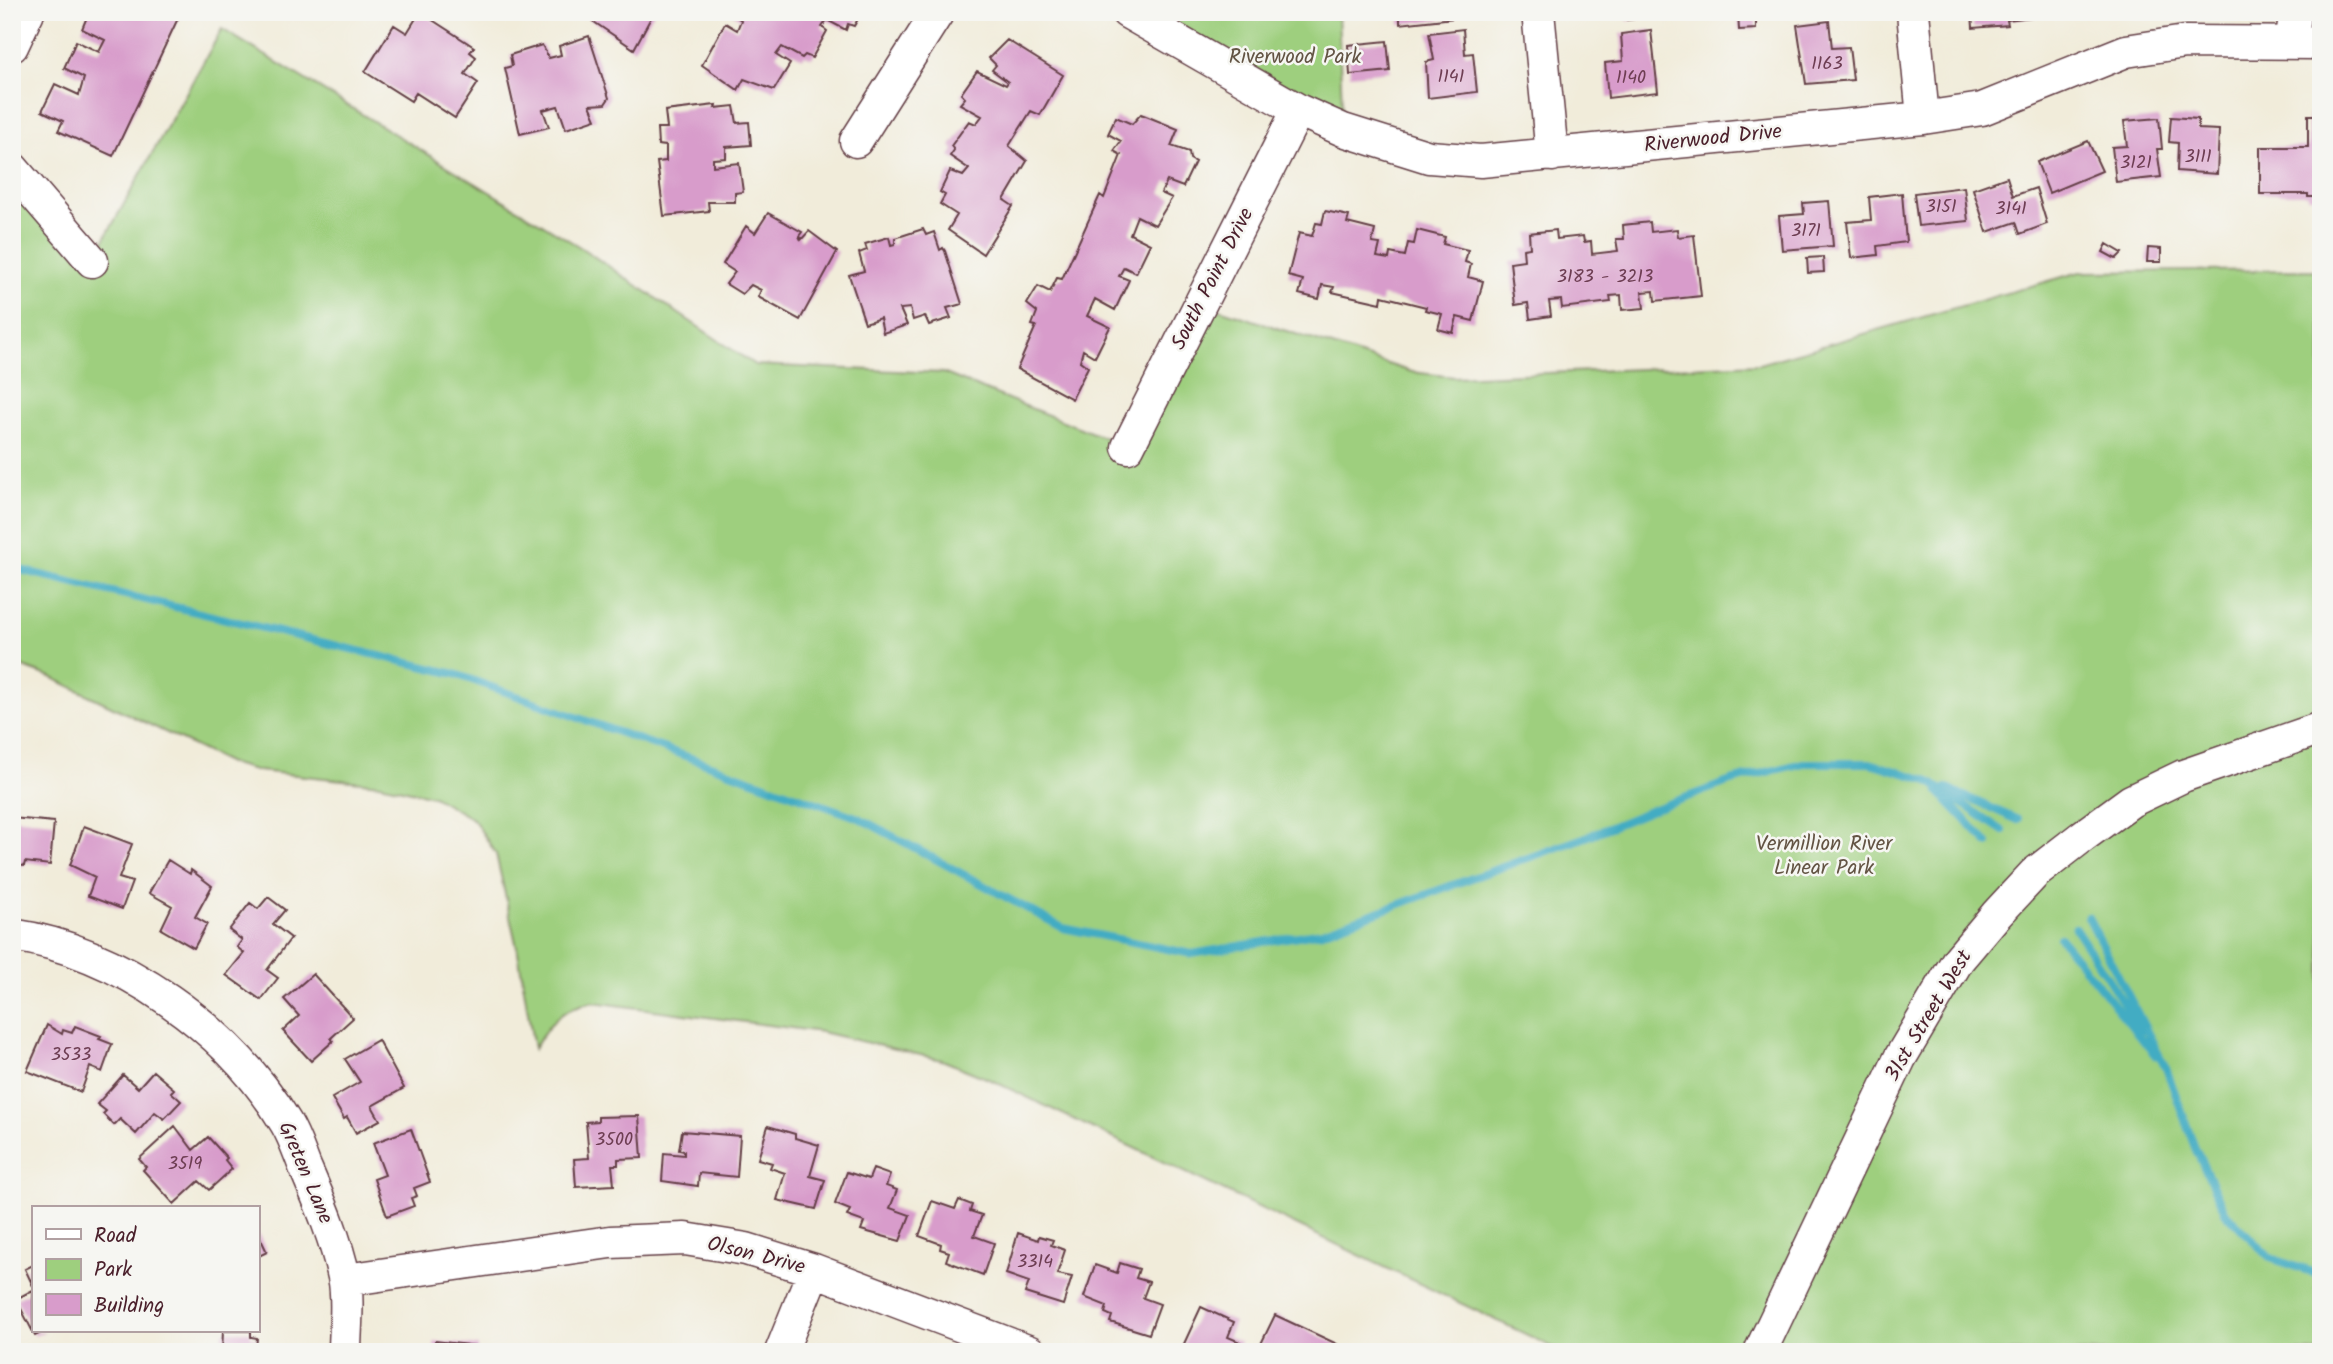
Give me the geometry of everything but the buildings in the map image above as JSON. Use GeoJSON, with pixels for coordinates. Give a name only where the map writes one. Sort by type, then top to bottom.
{"type":"FeatureCollection","features":[{"type":"Feature","properties":{"kind":"street"},"geometry":{"type":"LineString","coordinates":[[12,46],[28,12]]}},
{"type":"Feature","properties":{"kind":"street"},"geometry":{"type":"LineString","coordinates":[[856,141],[938,12]]}},
{"type":"Feature","properties":{"kind":"street","name":"Riverwood Drive"},"geometry":{"type":"LineString","coordinates":[[1127,12],[1298,110],[1343,130],[1429,157],[1481,161],[1982,110],[2126,51],[2185,42],[2303,32]]}},
{"type":"Feature","properties":{"kind":"street"},"geometry":{"type":"LineString","coordinates":[[1538,12],[1552,155]]}},
{"type":"Feature","properties":{"kind":"street"},"geometry":{"type":"LineString","coordinates":[[1913,12],[1923,118]]}},
{"type":"Feature","properties":{"kind":"street","name":"South Point Drive"},"geometry":{"type":"LineString","coordinates":[[1128,447],[1298,110]]}},
{"type":"Feature","properties":{"kind":"street"},"geometry":{"type":"LineString","coordinates":[[12,168],[92,261]]}},
{"type":"Feature","properties":{"kind":"street","name":"31st Street West"},"geometry":{"type":"LineString","coordinates":[[1760,1352],[1900,1058],[1958,960],[1996,915],[2034,874],[2131,801],[2183,776],[2321,727]]}},
{"type":"Feature","properties":{"kind":"street","name":"Greten Lane"},"geometry":{"type":"LineString","coordinates":[[12,935],[34,938],[95,958],[150,988],[207,1029],[247,1069],[286,1123],[323,1210],[345,1280],[345,1352]]}},
{"type":"Feature","properties":{"kind":"street","name":"Olson Drive"},"geometry":{"type":"LineString","coordinates":[[345,1280],[610,1242],[685,1239],[746,1249],[814,1270],[1030,1352]]}},
{"type":"Feature","properties":{"kind":"street"},"geometry":{"type":"LineString","coordinates":[[781,1352],[814,1270]]}},
{"type":"Feature","properties":{"kind":"green space","name":"Riverwood Park"},"geometry":{"type":"Polygon","coordinates":[[[1127,12],[1338,12],[1343,130],[1127,12]]]}},
{"type":"Feature","properties":{"kind":"green space","name":"Vermillion River Linear Park"},"geometry":{"type":"Polygon","coordinates":[[[222,29],[580,247],[755,365],[943,373],[1128,447],[1201,303],[1412,372],[1454,377],[1759,364],[2080,272],[2321,270],[2321,1352],[1563,1352],[991,1080],[942,1060],[821,1032],[593,1002],[572,1008],[557,1018],[534,1049],[518,952],[496,854],[474,820],[433,796],[380,784],[258,771],[229,763],[51,677],[12,663],[12,168],[92,261],[222,29]]]}},
{"type":"Feature","properties":{"kind":"waterway"},"geometry":{"type":"LineString","coordinates":[[12,568],[455,674],[859,818],[1063,928],[1192,954],[1322,932],[1586,837],[1731,781],[1803,763],[1870,763],[1927,780],[2003,831]]}},
{"type":"Feature","properties":{"kind":"waterway"},"geometry":{"type":"LineString","coordinates":[[1946,788],[2018,820]]}},
{"type":"Feature","properties":{"kind":"waterway"},"geometry":{"type":"LineString","coordinates":[[1939,792],[1988,843]]}},
{"type":"Feature","properties":{"kind":"waterway"},"geometry":{"type":"LineString","coordinates":[[2088,917],[2166,1068],[2195,1148],[2225,1212],[2270,1258],[2321,1275]]}},
{"type":"Feature","properties":{"kind":"waterway"},"geometry":{"type":"LineString","coordinates":[[2075,928],[2141,1030]]}},
{"type":"Feature","properties":{"kind":"waterway"},"geometry":{"type":"LineString","coordinates":[[2060,938],[2155,1055]]}}]}
